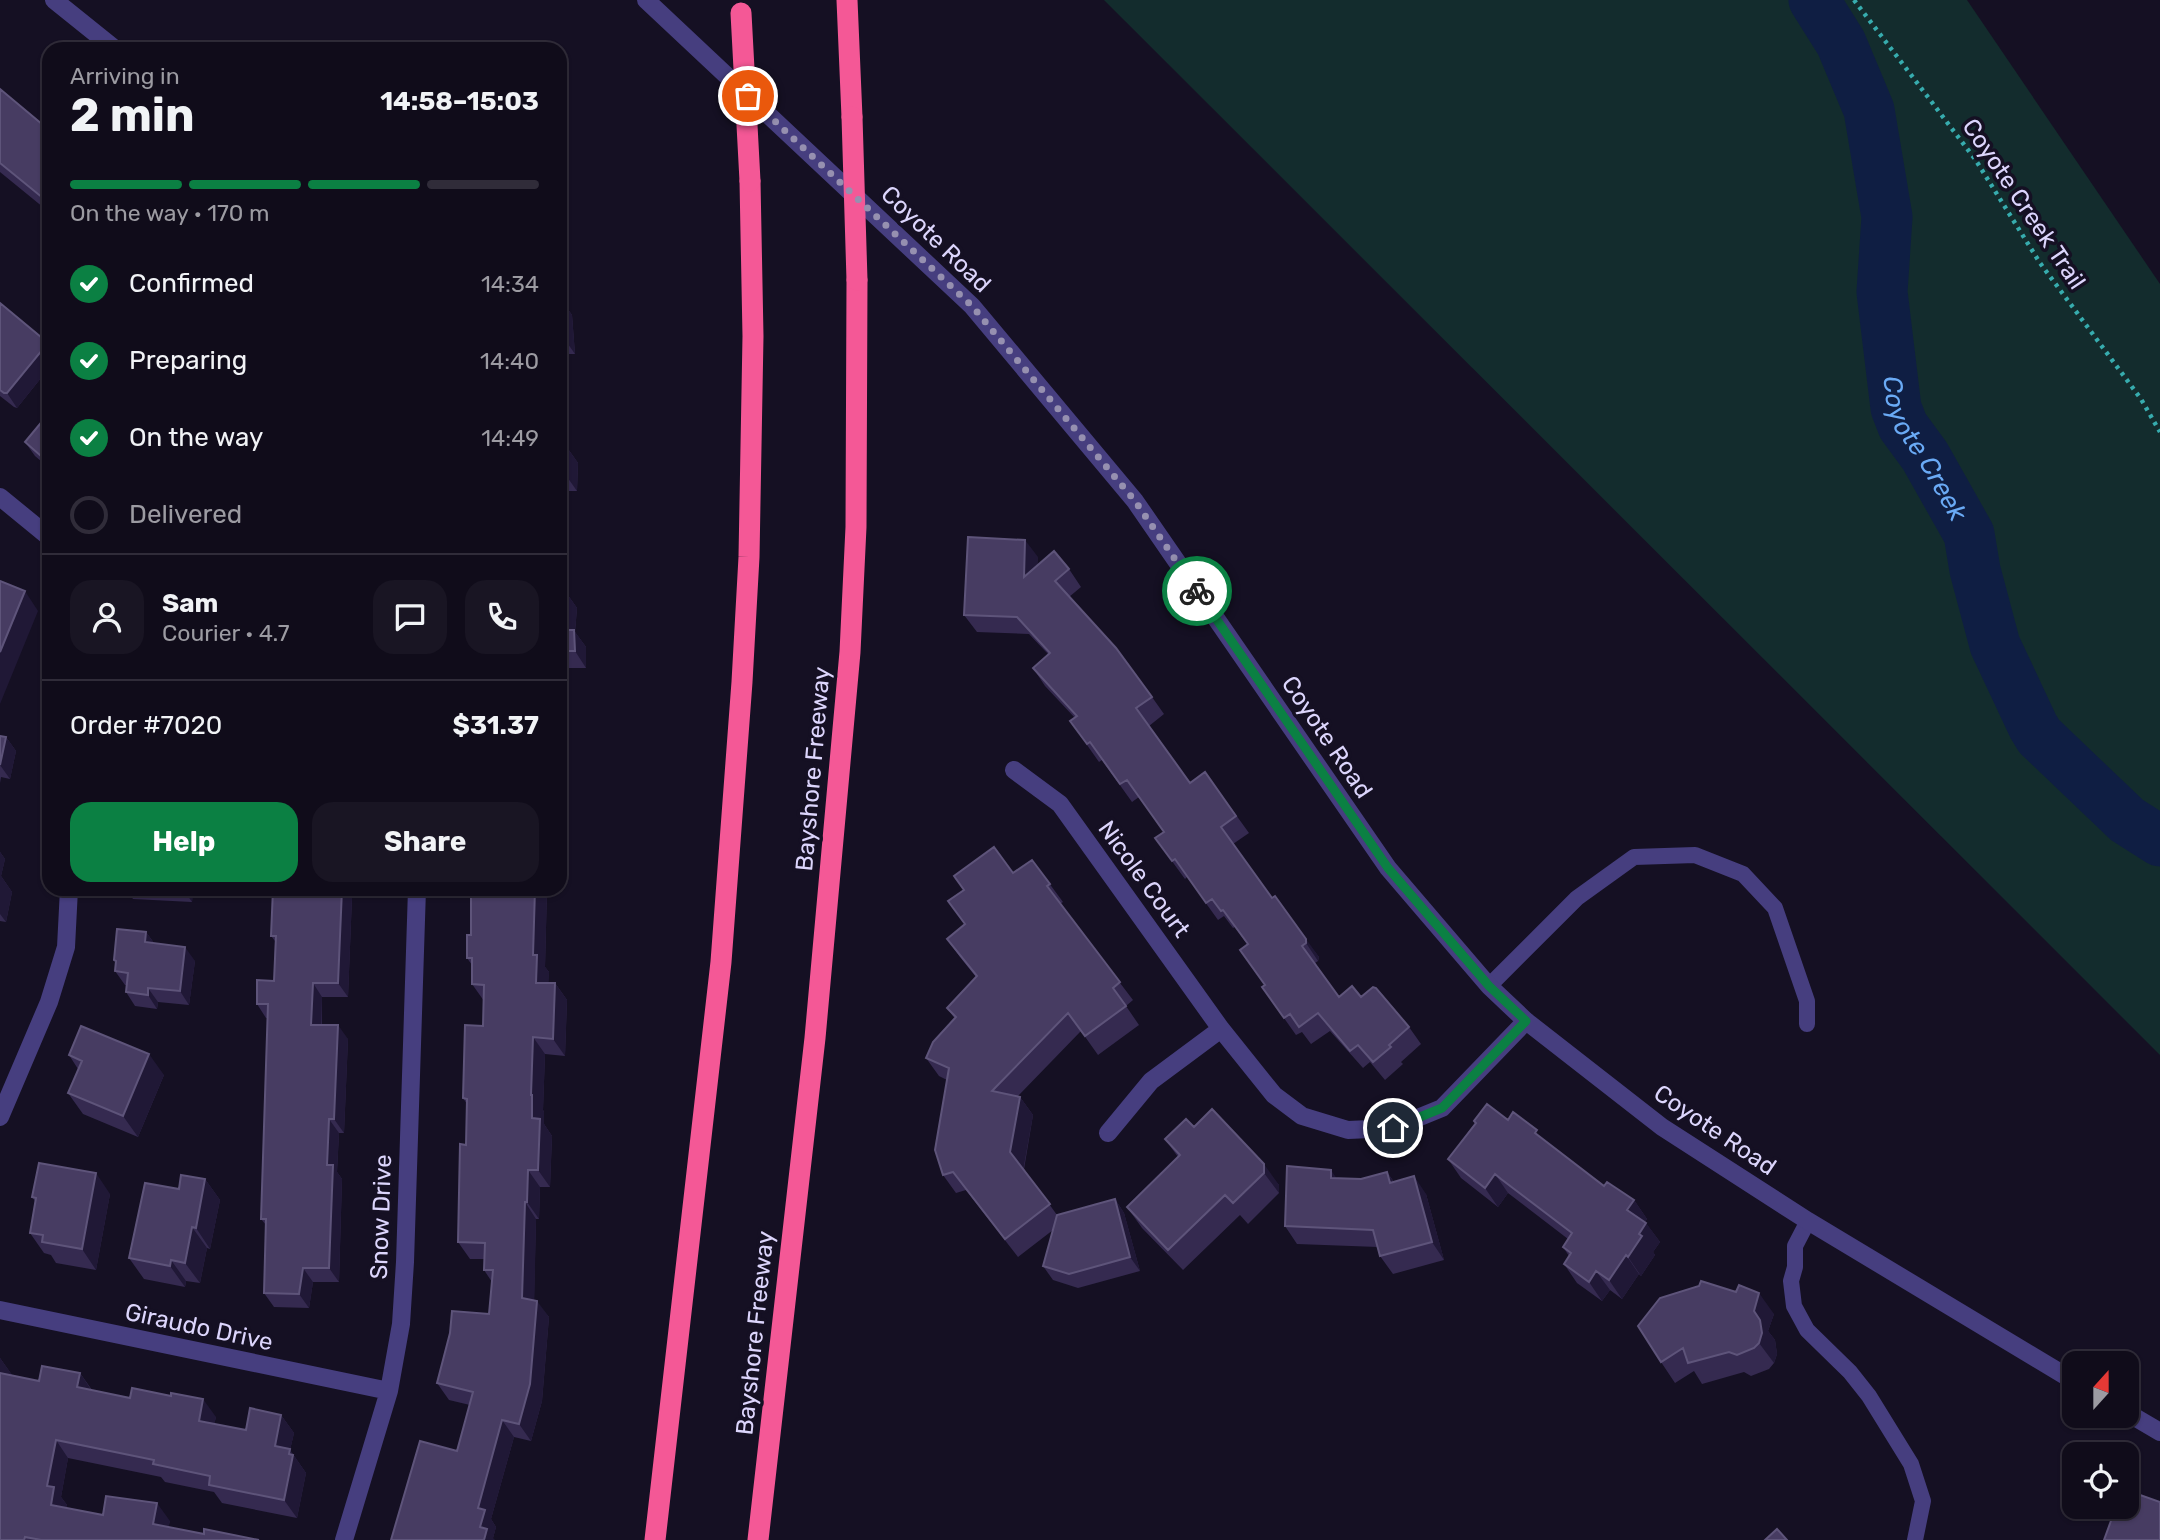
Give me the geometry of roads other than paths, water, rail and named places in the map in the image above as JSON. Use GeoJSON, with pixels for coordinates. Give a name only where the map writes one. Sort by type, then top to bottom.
{"type":"FeatureCollection","features":[{"type":"Feature","properties":{"kind":"highway","name":"Bayshore Freeway"},"geometry":{"type":"LineString","coordinates":[[758,1540],[814,1052],[850,652],[856,513],[858,280],[847,0]]}},
{"type":"Feature","properties":{"kind":"highway"},"geometry":{"type":"LineString","coordinates":[[655,1540],[721,962],[742,682],[749,557],[753,350],[750,181],[741,6]]}},
{"type":"Feature","properties":{"kind":"street"},"geometry":{"type":"LineString","coordinates":[[54,0],[106,42]]}},
{"type":"Feature","properties":{"kind":"street","name":"Coyote Road"},"geometry":{"type":"LineString","coordinates":[[646,0],[972,306],[1135,501],[1388,868],[1489,986],[1526,1021],[1662,1127],[1808,1222],[2062,1374]]}},
{"type":"Feature","properties":{"kind":"street"},"geometry":{"type":"LineString","coordinates":[[0,497],[42,531]]}},
{"type":"Feature","properties":{"kind":"street","name":"Nicole Court"},"geometry":{"type":"LineString","coordinates":[[1014,770],[1060,804],[1221,1029],[1274,1095],[1302,1115],[1348,1130],[1393,1128],[1442,1108],[1526,1021]]}},
{"type":"Feature","properties":{"kind":"street"},"geometry":{"type":"LineString","coordinates":[[0,1117],[49,1002],[66,947],[69,896]]}},
{"type":"Feature","properties":{"kind":"street","name":"Snow Drive"},"geometry":{"type":"LineString","coordinates":[[344,1540],[389,1391],[401,1324],[417,896]]}},
{"type":"Feature","properties":{"kind":"street"},"geometry":{"type":"LineString","coordinates":[[1108,1133],[1151,1082],[1221,1029]]}},
{"type":"Feature","properties":{"kind":"street","name":"Giraudo Drive"},"geometry":{"type":"LineString","coordinates":[[0,1310],[389,1391]]}},
{"type":"Feature","properties":{"kind":"street"},"geometry":{"type":"LineString","coordinates":[[2139,1420],[2160,1432]]}},
{"type":"Feature","properties":{"kind":"lane"},"geometry":{"type":"LineString","coordinates":[[1489,986],[1577,898],[1634,857],[1695,855],[1743,874],[1774,908],[1807,1001],[1807,1024]]}},
{"type":"Feature","properties":{"kind":"lane"},"geometry":{"type":"LineString","coordinates":[[1808,1222],[1795,1246],[1795,1267],[1791,1281],[1794,1307],[1807,1330],[1850,1372],[1869,1396],[1910,1464],[1923,1501],[1914,1540]]}},
{"type":"Feature","properties":{"kind":"waterway","name":"Coyote Creek"},"geometry":{"type":"LineString","coordinates":[[1814,0],[1841,43],[1869,110],[1887,217],[1882,292],[1896,408],[1903,426],[1925,456],[1969,534],[1975,570],[1995,645],[2039,736],[2127,820],[2160,841]]}}]}
